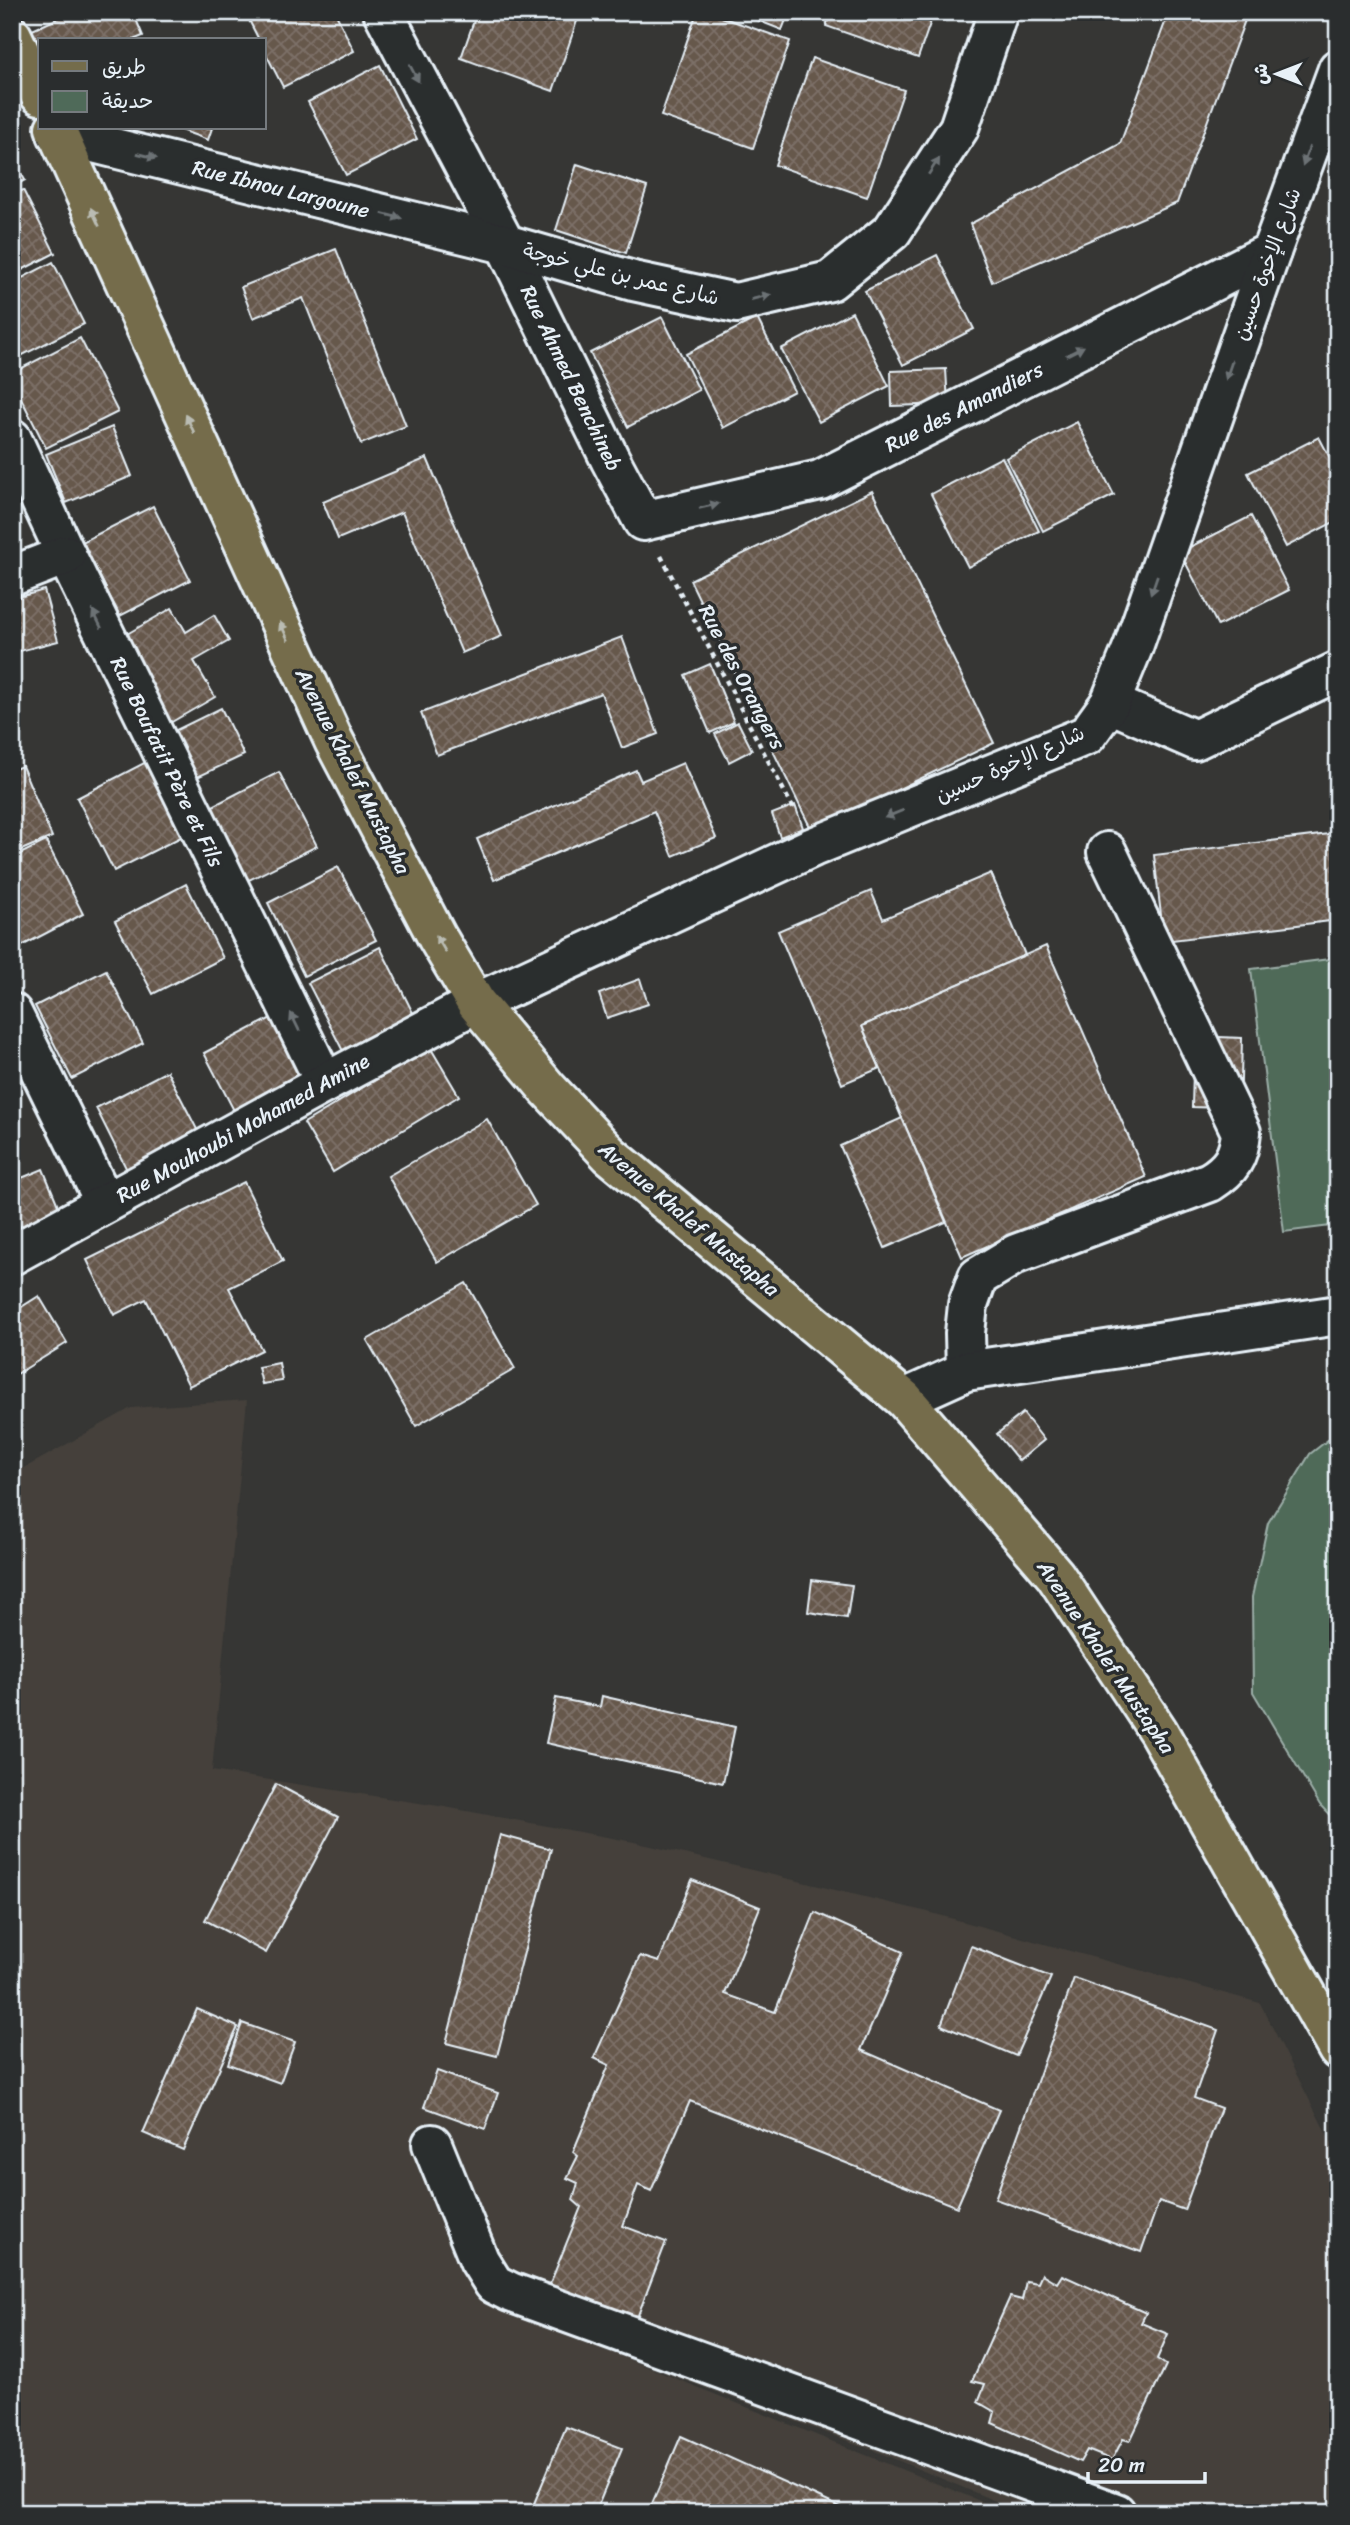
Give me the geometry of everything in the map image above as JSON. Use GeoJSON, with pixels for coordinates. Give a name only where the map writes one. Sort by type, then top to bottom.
{"type":"FeatureCollection","features":[{"type":"Feature","properties":{"kind":"main road"},"geometry":{"type":"LineString","coordinates":[[12,36],[38,91]]}},
{"type":"Feature","properties":{"kind":"main road","name":"Avenue Khalef Mustapha"},"geometry":{"type":"LineString","coordinates":[[56,131],[334,741],[437,937],[476,1003],[547,1088],[610,1156],[904,1399],[1055,1575],[1158,1731],[1338,2050]]}},
{"type":"Feature","properties":{"kind":"street","name":"Rue Ahmed Benchineb"},"geometry":{"type":"LineString","coordinates":[[383,12],[505,244],[610,460],[643,521]]}},
{"type":"Feature","properties":{"kind":"street","name":"شارع عمر بن علي خوجة"},"geometry":{"type":"LineString","coordinates":[[505,244],[633,281],[736,303],[830,281],[892,232],[959,128],[998,12]]}},
{"type":"Feature","properties":{"kind":"street","name":"شارع الإخوة حسين"},"geometry":{"type":"LineString","coordinates":[[476,1003],[813,847],[1087,736],[1110,703],[1133,647],[1271,252],[1336,80]]}},
{"type":"Feature","properties":{"kind":"street","name":"Rue Ibnou Largoune"},"geometry":{"type":"LineString","coordinates":[[56,131],[505,244]]}},
{"type":"Feature","properties":{"kind":"street","name":"Rue des Amandiers"},"geometry":{"type":"LineString","coordinates":[[643,521],[820,480],[1271,252]]}},
{"type":"Feature","properties":{"kind":"street","name":"Rue Boufatit Père et Fils"},"geometry":{"type":"LineString","coordinates":[[12,439],[66,555],[325,1083]]}},
{"type":"Feature","properties":{"kind":"street"},"geometry":{"type":"LineString","coordinates":[[12,576],[66,555]]}},
{"type":"Feature","properties":{"kind":"street"},"geometry":{"type":"LineString","coordinates":[[1110,703],[1195,740],[1338,671]]}},
{"type":"Feature","properties":{"kind":"street"},"geometry":{"type":"LineString","coordinates":[[966,1371],[965,1333],[968,1305],[978,1277],[1016,1254],[1210,1182],[1225,1172],[1240,1149],[1241,1132],[1107,852]]}},
{"type":"Feature","properties":{"kind":"street","name":"Rue Mouhoubi Mohamed Amine"},"geometry":{"type":"LineString","coordinates":[[12,1255],[476,1003]]}},
{"type":"Feature","properties":{"kind":"street"},"geometry":{"type":"LineString","coordinates":[[12,1013],[105,1203]]}},
{"type":"Feature","properties":{"kind":"street"},"geometry":{"type":"LineString","coordinates":[[904,1399],[966,1371],[1338,1315]]}},
{"type":"Feature","properties":{"kind":"street"},"geometry":{"type":"LineString","coordinates":[[432,2144],[479,2260],[495,2284],[502,2288],[1116,2513]]}},
{"type":"Feature","properties":{"kind":"path","name":"Rue des Orangers"},"geometry":{"type":"LineString","coordinates":[[643,521],[813,847]]}},
{"type":"Feature","properties":{"kind":"shaded area"},"geometry":{"type":"Polygon","coordinates":[[[247,1400],[212,1771],[445,1807],[634,1842],[928,1912],[1260,2003],[1338,2156],[1338,2513],[1024,2513],[880,2453],[620,2356],[1010,2513],[12,2513],[12,1475],[131,1408],[247,1400]]]}},
{"type":"Feature","properties":{"kind":"green space"},"geometry":{"type":"Polygon","coordinates":[[[1338,958],[1338,1225],[1284,1232],[1251,969],[1338,958]]]}},
{"type":"Feature","properties":{"kind":"green space"},"geometry":{"type":"Polygon","coordinates":[[[1338,1432],[1338,1824],[1320,1805],[1253,1692],[1252,1597],[1268,1523],[1310,1454],[1338,1432]]]}},
{"type":"Feature","properties":{"kind":"building"},"geometry":{"type":"Polygon","coordinates":[[[72,12],[133,12],[143,36],[38,38],[38,49],[30,31],[72,12]]]}},
{"type":"Feature","properties":{"kind":"building"},"geometry":{"type":"Polygon","coordinates":[[[335,12],[354,51],[283,87],[266,54],[266,38],[258,38],[246,14],[335,12]]]}},
{"type":"Feature","properties":{"kind":"building"},"geometry":{"type":"Polygon","coordinates":[[[477,12],[580,12],[553,91],[461,58],[477,12]]]}},
{"type":"Feature","properties":{"kind":"building"},"geometry":{"type":"Polygon","coordinates":[[[697,12],[707,12],[790,41],[753,148],[661,116],[697,12]]]}},
{"type":"Feature","properties":{"kind":"building"},"geometry":{"type":"Polygon","coordinates":[[[737,12],[789,12],[782,30],[737,12]]]}},
{"type":"Feature","properties":{"kind":"building"},"geometry":{"type":"Polygon","coordinates":[[[831,12],[934,12],[918,58],[826,26],[831,12]]]}},
{"type":"Feature","properties":{"kind":"building"},"geometry":{"type":"Polygon","coordinates":[[[1169,12],[1248,12],[1177,203],[992,282],[970,224],[1120,144],[1169,12]]]}},
{"type":"Feature","properties":{"kind":"building"},"geometry":{"type":"Polygon","coordinates":[[[812,58],[904,90],[867,197],[775,165],[812,58]]]}},
{"type":"Feature","properties":{"kind":"building"},"geometry":{"type":"Polygon","coordinates":[[[380,65],[417,139],[346,175],[308,102],[380,65]]]}},
{"type":"Feature","properties":{"kind":"building"},"geometry":{"type":"Polygon","coordinates":[[[180,130],[211,130],[208,140],[180,130]]]}},
{"type":"Feature","properties":{"kind":"building"},"geometry":{"type":"Polygon","coordinates":[[[12,158],[25,180],[12,187],[12,158]]]}},
{"type":"Feature","properties":{"kind":"building"},"geometry":{"type":"Polygon","coordinates":[[[577,164],[647,187],[626,253],[556,230],[577,164]]]}},
{"type":"Feature","properties":{"kind":"building"},"geometry":{"type":"Polygon","coordinates":[[[23,190],[55,253],[12,275],[12,196],[23,190]]]}},
{"type":"Feature","properties":{"kind":"building"},"geometry":{"type":"Polygon","coordinates":[[[336,249],[406,426],[361,444],[303,298],[253,318],[241,287],[336,249]]]}},
{"type":"Feature","properties":{"kind":"building"},"geometry":{"type":"Polygon","coordinates":[[[937,255],[974,329],[903,365],[865,291],[937,255]]]}},
{"type":"Feature","properties":{"kind":"building"},"geometry":{"type":"Polygon","coordinates":[[[53,262],[84,324],[13,360],[12,283],[53,262]]]}},
{"type":"Feature","properties":{"kind":"building"},"geometry":{"type":"Polygon","coordinates":[[[852,312],[889,386],[819,422],[781,349],[852,312]]]}},
{"type":"Feature","properties":{"kind":"building"},"geometry":{"type":"Polygon","coordinates":[[[662,317],[699,390],[628,427],[590,353],[662,317]]]}},
{"type":"Feature","properties":{"kind":"building"},"geometry":{"type":"Polygon","coordinates":[[[757,318],[794,391],[723,428],[686,354],[757,318]]]}},
{"type":"Feature","properties":{"kind":"building"},"geometry":{"type":"Polygon","coordinates":[[[80,338],[118,412],[46,448],[12,380],[12,373],[80,338]]]}},
{"type":"Feature","properties":{"kind":"building"},"geometry":{"type":"Polygon","coordinates":[[[946,369],[948,404],[892,406],[891,371],[946,369]]]}},
{"type":"Feature","properties":{"kind":"building"},"geometry":{"type":"Polygon","coordinates":[[[1077,422],[1114,495],[1043,531],[1006,458],[1077,422]]]}},
{"type":"Feature","properties":{"kind":"building"},"geometry":{"type":"Polygon","coordinates":[[[112,427],[132,476],[66,503],[46,454],[112,427]]]}},
{"type":"Feature","properties":{"kind":"building"},"geometry":{"type":"Polygon","coordinates":[[[1319,437],[1338,473],[1338,520],[1286,547],[1248,473],[1319,437]]]}},
{"type":"Feature","properties":{"kind":"building"},"geometry":{"type":"Polygon","coordinates":[[[1002,457],[1039,531],[968,567],[931,494],[1002,457]]]}},
{"type":"Feature","properties":{"kind":"building"},"geometry":{"type":"Polygon","coordinates":[[[427,458],[502,636],[462,653],[402,512],[338,539],[323,502],[427,458]]]}},
{"type":"Feature","properties":{"kind":"building"},"geometry":{"type":"Polygon","coordinates":[[[872,491],[994,743],[812,831],[690,580],[872,491]]]}},
{"type":"Feature","properties":{"kind":"building"},"geometry":{"type":"Polygon","coordinates":[[[153,506],[190,580],[120,616],[82,542],[153,506]]]}},
{"type":"Feature","properties":{"kind":"building"},"geometry":{"type":"Polygon","coordinates":[[[1251,516],[1289,590],[1218,626],[1180,552],[1251,516]]]}},
{"type":"Feature","properties":{"kind":"building"},"geometry":{"type":"Polygon","coordinates":[[[44,590],[58,641],[12,653],[12,599],[44,590]]]}},
{"type":"Feature","properties":{"kind":"building"},"geometry":{"type":"Polygon","coordinates":[[[172,608],[186,632],[214,615],[229,641],[194,661],[215,697],[170,723],[120,638],[172,608]]]}},
{"type":"Feature","properties":{"kind":"building"},"geometry":{"type":"Polygon","coordinates":[[[622,637],[658,734],[622,748],[601,693],[437,755],[421,713],[622,637]]]}},
{"type":"Feature","properties":{"kind":"building"},"geometry":{"type":"Polygon","coordinates":[[[710,664],[734,722],[710,733],[685,675],[710,664]]]}},
{"type":"Feature","properties":{"kind":"building"},"geometry":{"type":"Polygon","coordinates":[[[221,708],[244,755],[187,782],[164,736],[221,708]]]}},
{"type":"Feature","properties":{"kind":"building"},"geometry":{"type":"Polygon","coordinates":[[[738,722],[752,750],[729,762],[715,734],[738,722]]]}},
{"type":"Feature","properties":{"kind":"building"},"geometry":{"type":"Polygon","coordinates":[[[148,761],[185,835],[114,871],[77,798],[148,761]]]}},
{"type":"Feature","properties":{"kind":"building"},"geometry":{"type":"Polygon","coordinates":[[[683,763],[716,838],[673,856],[654,811],[494,880],[477,839],[636,770],[641,781],[683,763]]]}},
{"type":"Feature","properties":{"kind":"building"},"geometry":{"type":"Polygon","coordinates":[[[22,766],[52,837],[12,854],[12,770],[22,766]]]}},
{"type":"Feature","properties":{"kind":"building"},"geometry":{"type":"Polygon","coordinates":[[[279,772],[317,846],[245,882],[209,808],[279,772]]]}},
{"type":"Feature","properties":{"kind":"building"},"geometry":{"type":"Polygon","coordinates":[[[795,805],[803,828],[780,837],[772,814],[795,805]]]}},
{"type":"Feature","properties":{"kind":"building"},"geometry":{"type":"Polygon","coordinates":[[[1338,833],[1338,920],[1164,941],[1154,855],[1338,833]]]}},
{"type":"Feature","properties":{"kind":"building"},"geometry":{"type":"Polygon","coordinates":[[[46,841],[83,914],[12,951],[12,858],[46,841]]]}},
{"type":"Feature","properties":{"kind":"building"},"geometry":{"type":"Polygon","coordinates":[[[338,867],[376,940],[304,976],[268,903],[338,867]]]}},
{"type":"Feature","properties":{"kind":"building"},"geometry":{"type":"Polygon","coordinates":[[[991,873],[1025,955],[862,1026],[880,1068],[842,1084],[778,931],[871,891],[883,919],[991,873]]]}},
{"type":"Feature","properties":{"kind":"building"},"geometry":{"type":"Polygon","coordinates":[[[186,884],[223,958],[153,994],[115,921],[186,884]]]}},
{"type":"Feature","properties":{"kind":"building"},"geometry":{"type":"Polygon","coordinates":[[[1046,946],[1146,1177],[962,1257],[862,1026],[1046,946]]]}},
{"type":"Feature","properties":{"kind":"building"},"geometry":{"type":"Polygon","coordinates":[[[380,947],[417,1021],[346,1057],[308,983],[380,947]]]}},
{"type":"Feature","properties":{"kind":"building"},"geometry":{"type":"Polygon","coordinates":[[[106,970],[143,1043],[72,1079],[35,1006],[106,970]]]}},
{"type":"Feature","properties":{"kind":"building"},"geometry":{"type":"Polygon","coordinates":[[[640,979],[648,1004],[607,1018],[599,994],[640,979]]]}},
{"type":"Feature","properties":{"kind":"building"},"geometry":{"type":"Polygon","coordinates":[[[275,1016],[312,1090],[242,1126],[204,1053],[275,1016]]]}},
{"type":"Feature","properties":{"kind":"building"},"geometry":{"type":"Polygon","coordinates":[[[1194,1036],[1242,1038],[1240,1120],[1221,1108],[1192,1107],[1194,1036]]]}},
{"type":"Feature","properties":{"kind":"building"},"geometry":{"type":"Polygon","coordinates":[[[430,1047],[459,1096],[333,1172],[304,1123],[430,1047]]]}},
{"type":"Feature","properties":{"kind":"building"},"geometry":{"type":"Polygon","coordinates":[[[167,1071],[205,1145],[133,1182],[96,1108],[167,1071]]]}},
{"type":"Feature","properties":{"kind":"building"},"geometry":{"type":"Polygon","coordinates":[[[902,1118],[946,1222],[885,1248],[840,1146],[902,1118]]]}},
{"type":"Feature","properties":{"kind":"building"},"geometry":{"type":"Polygon","coordinates":[[[487,1119],[536,1205],[437,1262],[388,1176],[487,1119]]]}},
{"type":"Feature","properties":{"kind":"building"},"geometry":{"type":"Polygon","coordinates":[[[43,1169],[62,1215],[12,1237],[12,1182],[43,1169]]]}},
{"type":"Feature","properties":{"kind":"building"},"geometry":{"type":"Polygon","coordinates":[[[244,1182],[283,1261],[229,1288],[262,1350],[189,1386],[146,1299],[114,1315],[87,1260],[244,1182]]]}},
{"type":"Feature","properties":{"kind":"building"},"geometry":{"type":"Polygon","coordinates":[[[466,1283],[515,1369],[416,1426],[367,1340],[466,1283]]]}},
{"type":"Feature","properties":{"kind":"building"},"geometry":{"type":"Polygon","coordinates":[[[39,1296],[67,1343],[12,1377],[12,1307],[15,1311],[39,1296]]]}},
{"type":"Feature","properties":{"kind":"building"},"geometry":{"type":"Polygon","coordinates":[[[279,1363],[282,1381],[262,1384],[258,1367],[279,1363]]]}},
{"type":"Feature","properties":{"kind":"building"},"geometry":{"type":"Polygon","coordinates":[[[1023,1413],[1044,1440],[1019,1461],[997,1434],[1023,1413]]]}},
{"type":"Feature","properties":{"kind":"building"},"geometry":{"type":"Polygon","coordinates":[[[812,1580],[852,1585],[847,1618],[808,1612],[812,1580]]]}},
{"type":"Feature","properties":{"kind":"building"},"geometry":{"type":"Polygon","coordinates":[[[602,1696],[735,1727],[723,1783],[546,1743],[556,1698],[600,1707],[602,1696]]]}},
{"type":"Feature","properties":{"kind":"building"},"geometry":{"type":"Polygon","coordinates":[[[276,1784],[338,1817],[266,1953],[205,1920],[276,1784]]]}},
{"type":"Feature","properties":{"kind":"building"},"geometry":{"type":"Polygon","coordinates":[[[500,1835],[551,1849],[497,2056],[446,2043],[500,1835]]]}},
{"type":"Feature","properties":{"kind":"building"},"geometry":{"type":"Polygon","coordinates":[[[692,1880],[760,1907],[725,1994],[775,2012],[815,1912],[903,1952],[861,2050],[999,2110],[957,2207],[690,2101],[651,2191],[638,2185],[623,2226],[666,2242],[635,2323],[548,2289],[581,2207],[573,2200],[578,2183],[567,2178],[578,2156],[573,2152],[609,2065],[594,2058],[640,1956],[659,1962],[692,1880]]]}},
{"type":"Feature","properties":{"kind":"building"},"geometry":{"type":"Polygon","coordinates":[[[971,1946],[1051,1977],[1016,2056],[941,2025],[971,1946]]]}},
{"type":"Feature","properties":{"kind":"building"},"geometry":{"type":"Polygon","coordinates":[[[1074,1978],[1218,2030],[1194,2098],[1221,2108],[1184,2210],[1159,2201],[1141,2252],[995,2199],[1074,1978]]]}},
{"type":"Feature","properties":{"kind":"building"},"geometry":{"type":"Polygon","coordinates":[[[197,2009],[238,2027],[183,2150],[143,2133],[197,2009]]]}},
{"type":"Feature","properties":{"kind":"building"},"geometry":{"type":"Polygon","coordinates":[[[242,2023],[295,2042],[280,2083],[228,2064],[242,2023]]]}},
{"type":"Feature","properties":{"kind":"building"},"geometry":{"type":"Polygon","coordinates":[[[437,2071],[498,2093],[485,2129],[424,2107],[437,2071]]]}},
{"type":"Feature","properties":{"kind":"building"},"geometry":{"type":"Polygon","coordinates":[[[1042,2274],[1057,2283],[1062,2275],[1146,2313],[1141,2323],[1168,2334],[1157,2359],[1166,2365],[1130,2441],[1123,2439],[1112,2460],[1087,2450],[1080,2462],[992,2423],[995,2412],[978,2402],[985,2384],[972,2381],[1010,2297],[1022,2300],[1026,2281],[1038,2283],[1042,2274]]]}},
{"type":"Feature","properties":{"kind":"building"},"geometry":{"type":"Polygon","coordinates":[[[566,2427],[622,2448],[595,2513],[530,2513],[566,2427]]]}},
{"type":"Feature","properties":{"kind":"building"},"geometry":{"type":"Polygon","coordinates":[[[681,2436],[853,2513],[648,2513],[681,2436]]]}}]}
